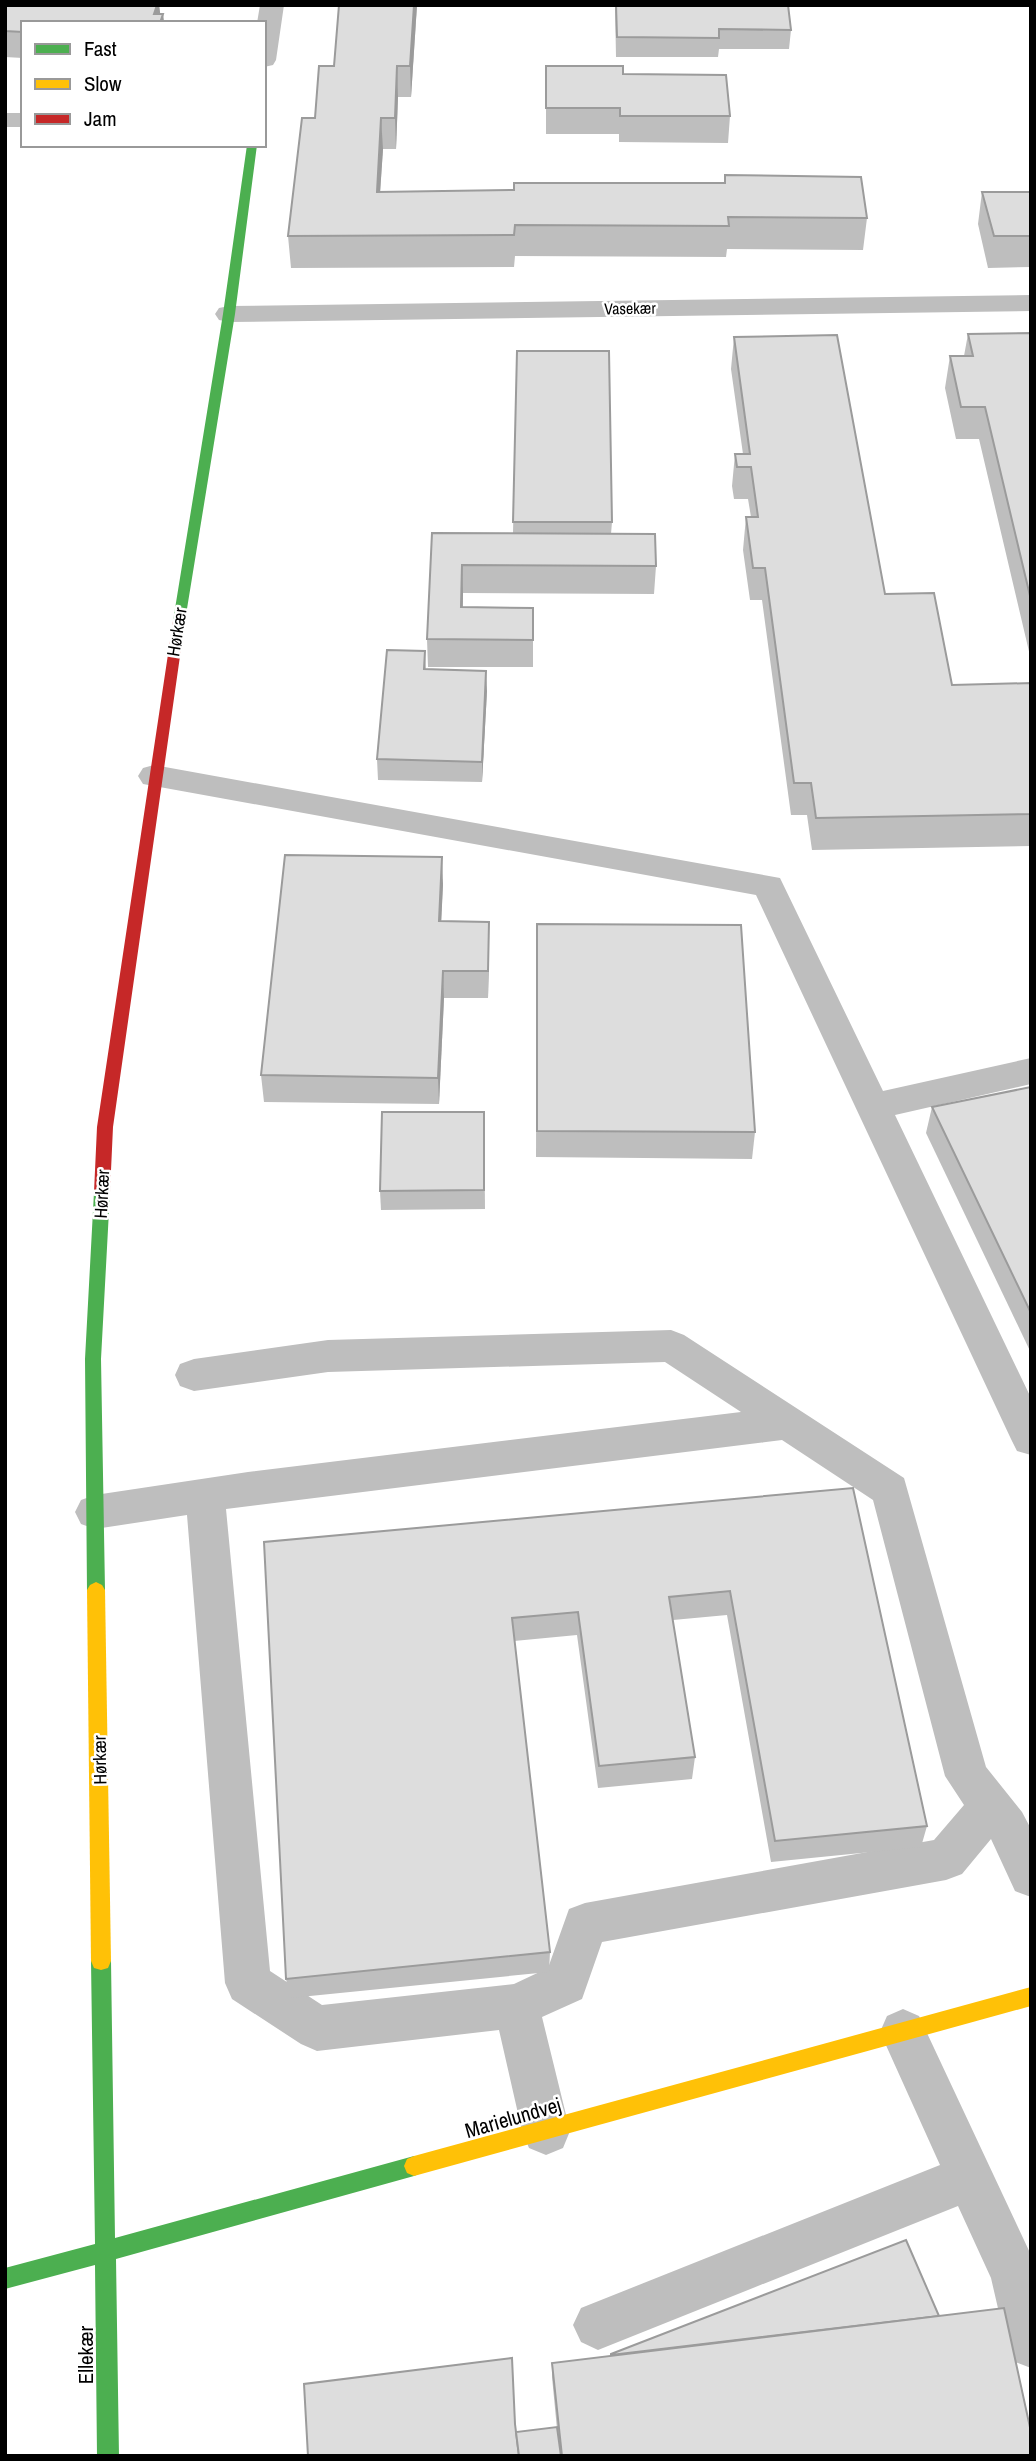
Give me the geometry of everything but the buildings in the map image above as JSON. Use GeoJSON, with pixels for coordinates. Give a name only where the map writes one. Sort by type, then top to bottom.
{"type":"FeatureCollection","features":[{"type":"Feature","properties":{"kind":"street"},"geometry":{"type":"LineString","coordinates":[[266,46],[272,5]]}},
{"type":"Feature","properties":{"kind":"street","name":"Hørkær"},"geometry":{"type":"LineString","coordinates":[[107,2253],[93,1359],[105,1127],[154,776],[229,314],[252,147]]}},
{"type":"Feature","properties":{"kind":"street","name":"Vasekær"},"geometry":{"type":"LineString","coordinates":[[229,314],[1031,303]]}},
{"type":"Feature","properties":{"kind":"street","name":"Marielundvej"},"geometry":{"type":"LineString","coordinates":[[5,2279],[1031,1996]]}},
{"type":"Feature","properties":{"kind":"street","name":"Ellekær"},"geometry":{"type":"LineString","coordinates":[[107,2253],[108,2456]]}},
{"type":"Feature","properties":{"kind":"lane"},"geometry":{"type":"LineString","coordinates":[[154,776],[768,886],[875,1106],[1031,1439]]}},
{"type":"Feature","properties":{"kind":"lane"},"geometry":{"type":"LineString","coordinates":[[875,1106],[1031,1071]]}},
{"type":"Feature","properties":{"kind":"lane"},"geometry":{"type":"LineString","coordinates":[[194,1375],[328,1356],[671,1346],[890,1490],[967,1776],[1007,1826],[1031,1876]]}},
{"type":"Feature","properties":{"kind":"lane"},"geometry":{"type":"LineString","coordinates":[[95,1512],[205,1495],[787,1423]]}},
{"type":"Feature","properties":{"kind":"lane"},"geometry":{"type":"LineString","coordinates":[[205,1495],[248,1983],[317,2028],[516,2006],[566,1983],[585,1924],[946,1859],[991,1806]]}},
{"type":"Feature","properties":{"kind":"lane"},"geometry":{"type":"LineString","coordinates":[[516,2006],[546,2131]]}},
{"type":"Feature","properties":{"kind":"lane"},"geometry":{"type":"LineString","coordinates":[[903,2032],[1015,2275],[1031,2343]]}},
{"type":"Feature","properties":{"kind":"lane"},"geometry":{"type":"LineString","coordinates":[[598,2325],[971,2177]]}},
{"type":"Feature","properties":{"kind":"traffic: fast"},"geometry":{"type":"LineString","coordinates":[[179,621],[229,314],[252,147]]}},
{"type":"Feature","properties":{"kind":"traffic: fast"},"geometry":{"type":"LineString","coordinates":[[96,1590],[93,1359],[102,1192]]}},
{"type":"Feature","properties":{"kind":"traffic: fast"},"geometry":{"type":"LineString","coordinates":[[101,1961],[108,2456]]}},
{"type":"Feature","properties":{"kind":"traffic: fast"},"geometry":{"type":"LineString","coordinates":[[5,2279],[414,2166]]}},
{"type":"Feature","properties":{"kind":"traffic: slow"},"geometry":{"type":"LineString","coordinates":[[96,1590],[101,1961]]}},
{"type":"Feature","properties":{"kind":"traffic: slow"},"geometry":{"type":"LineString","coordinates":[[414,2166],[1031,1996]]}},
{"type":"Feature","properties":{"kind":"traffic: jam"},"geometry":{"type":"LineString","coordinates":[[102,1192],[105,1127],[179,621]]}}]}
